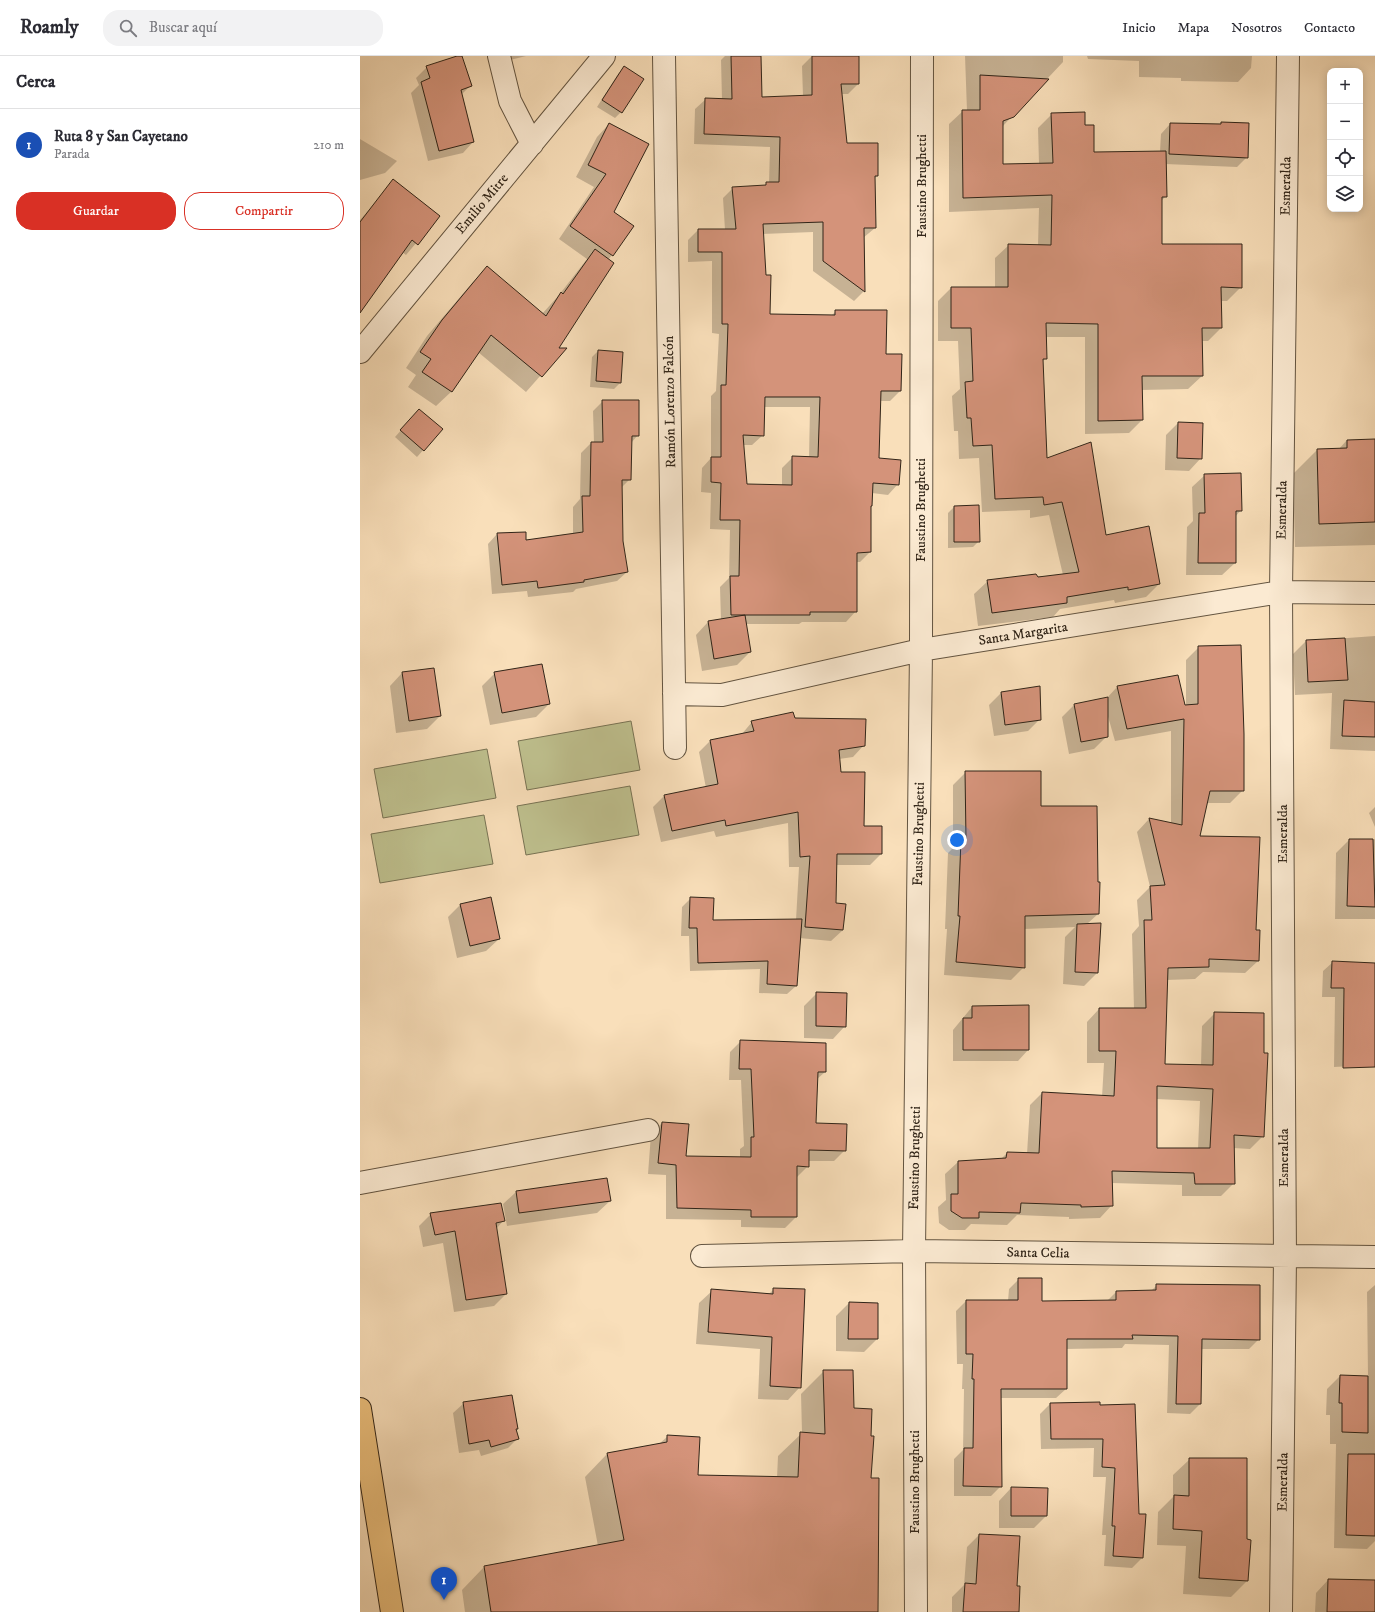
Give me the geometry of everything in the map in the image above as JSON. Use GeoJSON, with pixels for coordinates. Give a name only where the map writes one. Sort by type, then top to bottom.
{"type":"FeatureCollection","features":[{"type":"Feature","properties":{"kind":"main road"},"geometry":{"type":"LineString","coordinates":[[360,1409],[392,1612]]}},
{"type":"Feature","properties":{"kind":"street"},"geometry":{"type":"LineString","coordinates":[[499,56],[510,101],[532,144]]}},
{"type":"Feature","properties":{"kind":"street","name":"Emilio Mitre"},"geometry":{"type":"LineString","coordinates":[[360,352],[604,56]]}},
{"type":"Feature","properties":{"kind":"street","name":"Ramón Lorenzo Falcón"},"geometry":{"type":"LineString","coordinates":[[664,56],[675,748]]}},
{"type":"Feature","properties":{"kind":"street","name":"Faustino Brughetti"},"geometry":{"type":"LineString","coordinates":[[916,1612],[914,1252],[921,650],[922,56]]}},
{"type":"Feature","properties":{"kind":"street","name":"Esmeralda"},"geometry":{"type":"LineString","coordinates":[[1281,1612],[1285,1257],[1281,592],[1288,56]]}},
{"type":"Feature","properties":{"kind":"street","name":"Santa Margarita"},"geometry":{"type":"LineString","coordinates":[[674,694],[722,695],[921,650],[1281,592],[1375,593]]}},
{"type":"Feature","properties":{"kind":"street"},"geometry":{"type":"LineString","coordinates":[[360,1183],[648,1130]]}},
{"type":"Feature","properties":{"kind":"street","name":"Santa Celia"},"geometry":{"type":"LineString","coordinates":[[702,1256],[914,1252],[1375,1257]]}},
{"type":"Feature","properties":{"kind":"green space"},"geometry":{"type":"Polygon","coordinates":[[[631,721],[640,770],[527,790],[518,741],[631,721]]]}},
{"type":"Feature","properties":{"kind":"green space"},"geometry":{"type":"Polygon","coordinates":[[[487,749],[496,798],[383,818],[374,769],[487,749]]]}},
{"type":"Feature","properties":{"kind":"green space"},"geometry":{"type":"Polygon","coordinates":[[[630,786],[639,835],[526,855],[517,806],[630,786]]]}},
{"type":"Feature","properties":{"kind":"green space"},"geometry":{"type":"Polygon","coordinates":[[[484,815],[493,864],[380,883],[371,834],[484,815]]]}},
{"type":"Feature","properties":{"kind":"building"},"geometry":{"type":"Polygon","coordinates":[[[457,56],[462,56],[472,86],[461,90],[474,142],[439,151],[421,82],[430,78],[426,66],[457,56]]]}},
{"type":"Feature","properties":{"kind":"building"},"geometry":{"type":"Polygon","coordinates":[[[731,56],[761,56],[762,97],[812,95],[812,56],[859,56],[859,84],[841,84],[847,143],[878,143],[878,176],[875,176],[876,228],[864,228],[865,292],[823,261],[823,222],[763,224],[766,275],[771,275],[770,314],[835,315],[835,310],[887,310],[886,354],[902,354],[901,391],[881,391],[879,458],[901,460],[899,485],[873,483],[871,506],[871,552],[857,553],[857,612],[810,612],[810,615],[731,615],[730,576],[739,576],[740,520],[720,520],[721,483],[711,482],[711,457],[721,457],[721,385],[726,385],[728,324],[722,324],[722,252],[698,252],[698,229],[736,229],[732,187],[766,185],[766,182],[779,182],[780,137],[704,134],[705,98],[732,99],[731,56]],[[765,397],[764,436],[743,435],[747,484],[792,485],[792,456],[818,457],[820,397],[765,397]]]}},
{"type":"Feature","properties":{"kind":"building"},"geometry":{"type":"Polygon","coordinates":[[[624,66],[644,79],[622,113],[602,100],[624,66]]]}},
{"type":"Feature","properties":{"kind":"building"},"geometry":{"type":"Polygon","coordinates":[[[980,75],[1049,79],[1014,117],[1003,121],[1003,164],[1053,163],[1051,113],[1085,112],[1085,125],[1094,125],[1094,152],[1166,151],[1167,197],[1162,197],[1162,244],[1242,244],[1242,288],[1221,287],[1222,328],[1202,328],[1203,376],[1142,376],[1143,420],[1098,421],[1098,324],[1046,323],[1047,359],[1043,359],[1047,458],[1091,442],[1106,535],[1149,526],[1160,584],[1128,590],[1128,587],[1067,597],[1067,603],[992,613],[987,580],[1036,574],[1038,577],[1079,572],[1062,502],[1044,505],[1043,497],[995,499],[992,445],[973,446],[971,418],[967,418],[965,382],[973,381],[971,328],[951,328],[951,287],[1008,287],[1008,244],[1051,245],[1052,195],[963,198],[962,110],[980,110],[980,75]]]}},
{"type":"Feature","properties":{"kind":"building"},"geometry":{"type":"Polygon","coordinates":[[[1221,122],[1249,123],[1248,158],[1169,154],[1170,123],[1221,124],[1221,122]]]}},
{"type":"Feature","properties":{"kind":"building"},"geometry":{"type":"Polygon","coordinates":[[[609,123],[649,144],[614,212],[634,226],[613,256],[570,226],[606,174],[588,165],[609,123]]]}},
{"type":"Feature","properties":{"kind":"building"},"geometry":{"type":"Polygon","coordinates":[[[393,179],[440,216],[418,245],[412,240],[360,313],[360,222],[393,179]]]}},
{"type":"Feature","properties":{"kind":"building"},"geometry":{"type":"Polygon","coordinates":[[[595,249],[614,263],[559,348],[567,348],[542,377],[491,335],[452,392],[422,372],[431,359],[420,352],[442,320],[487,266],[546,316],[561,292],[563,294],[595,249]]]}},
{"type":"Feature","properties":{"kind":"building"},"geometry":{"type":"Polygon","coordinates":[[[598,350],[623,352],[621,383],[596,381],[598,350]]]}},
{"type":"Feature","properties":{"kind":"building"},"geometry":{"type":"Polygon","coordinates":[[[602,400],[639,400],[639,436],[632,436],[631,480],[622,480],[623,541],[628,572],[584,580],[584,582],[538,588],[537,581],[502,585],[497,533],[526,532],[526,540],[583,532],[582,496],[590,496],[591,442],[603,442],[602,400]]]}},
{"type":"Feature","properties":{"kind":"building"},"geometry":{"type":"Polygon","coordinates":[[[419,409],[443,429],[424,451],[400,430],[419,409]]]}},
{"type":"Feature","properties":{"kind":"building"},"geometry":{"type":"Polygon","coordinates":[[[1178,422],[1203,423],[1202,459],[1177,458],[1178,422]]]}},
{"type":"Feature","properties":{"kind":"building"},"geometry":{"type":"Polygon","coordinates":[[[1375,439],[1375,522],[1319,524],[1317,449],[1347,448],[1347,440],[1375,439]]]}},
{"type":"Feature","properties":{"kind":"building"},"geometry":{"type":"Polygon","coordinates":[[[1241,473],[1242,511],[1236,511],[1236,563],[1198,563],[1199,513],[1205,513],[1204,474],[1241,473]]]}},
{"type":"Feature","properties":{"kind":"building"},"geometry":{"type":"Polygon","coordinates":[[[979,505],[980,542],[954,542],[954,506],[979,505]]]}},
{"type":"Feature","properties":{"kind":"building"},"geometry":{"type":"Polygon","coordinates":[[[745,615],[751,652],[714,659],[708,621],[745,615]]]}},
{"type":"Feature","properties":{"kind":"building"},"geometry":{"type":"Polygon","coordinates":[[[1345,638],[1348,680],[1308,682],[1306,640],[1345,638]]]}},
{"type":"Feature","properties":{"kind":"building"},"geometry":{"type":"Polygon","coordinates":[[[1241,645],[1244,791],[1210,791],[1200,836],[1260,837],[1256,930],[1260,930],[1259,961],[1209,959],[1209,967],[1168,968],[1165,1064],[1213,1065],[1214,1012],[1264,1013],[1264,1053],[1268,1053],[1264,1137],[1234,1135],[1235,1184],[1195,1184],[1194,1173],[1112,1171],[1113,1206],[1081,1207],[1081,1205],[1021,1203],[1020,1213],[979,1212],[979,1218],[962,1218],[951,1211],[951,1194],[958,1194],[958,1161],[1006,1158],[1007,1152],[1039,1153],[1042,1092],[1114,1096],[1116,1051],[1099,1051],[1099,1008],[1146,1008],[1144,920],[1152,920],[1150,886],[1165,885],[1149,818],[1182,825],[1184,719],[1127,729],[1117,686],[1178,675],[1185,705],[1198,704],[1198,646],[1241,645]],[[1157,1086],[1157,1148],[1210,1148],[1213,1089],[1157,1086]]]}},
{"type":"Feature","properties":{"kind":"building"},"geometry":{"type":"Polygon","coordinates":[[[542,664],[550,704],[502,713],[494,672],[542,664]]]}},
{"type":"Feature","properties":{"kind":"building"},"geometry":{"type":"Polygon","coordinates":[[[434,668],[441,716],[409,721],[402,672],[434,668]]]}},
{"type":"Feature","properties":{"kind":"building"},"geometry":{"type":"Polygon","coordinates":[[[1040,686],[1041,720],[1005,725],[1001,692],[1040,686]]]}},
{"type":"Feature","properties":{"kind":"building"},"geometry":{"type":"Polygon","coordinates":[[[1108,697],[1108,737],[1081,742],[1074,704],[1108,697]]]}},
{"type":"Feature","properties":{"kind":"building"},"geometry":{"type":"Polygon","coordinates":[[[1344,700],[1375,702],[1375,737],[1342,736],[1344,700]]]}},
{"type":"Feature","properties":{"kind":"building"},"geometry":{"type":"Polygon","coordinates":[[[793,712],[795,718],[866,719],[865,746],[839,750],[841,772],[865,772],[864,826],[882,826],[882,854],[837,854],[836,903],[846,904],[843,930],[805,927],[810,856],[800,857],[798,812],[726,826],[725,820],[672,831],[664,795],[718,784],[710,740],[754,731],[751,721],[793,712]]]}},
{"type":"Feature","properties":{"kind":"building"},"geometry":{"type":"Polygon","coordinates":[[[965,771],[1041,771],[1041,806],[1097,806],[1098,882],[1100,882],[1099,914],[1025,916],[1025,968],[956,962],[960,916],[958,916],[961,839],[966,839],[965,771]]]}},
{"type":"Feature","properties":{"kind":"building"},"geometry":{"type":"Polygon","coordinates":[[[1349,839],[1373,839],[1375,907],[1347,906],[1349,839]]]}},
{"type":"Feature","properties":{"kind":"building"},"geometry":{"type":"Polygon","coordinates":[[[491,897],[500,939],[470,946],[460,904],[491,897]]]}},
{"type":"Feature","properties":{"kind":"building"},"geometry":{"type":"Polygon","coordinates":[[[690,897],[714,898],[713,920],[802,919],[797,986],[767,984],[768,961],[698,963],[697,928],[689,928],[690,897]]]}},
{"type":"Feature","properties":{"kind":"building"},"geometry":{"type":"Polygon","coordinates":[[[1101,923],[1098,973],[1075,972],[1077,924],[1101,923]]]}},
{"type":"Feature","properties":{"kind":"building"},"geometry":{"type":"Polygon","coordinates":[[[1332,961],[1375,963],[1375,1067],[1343,1068],[1344,988],[1331,988],[1332,961]]]}},
{"type":"Feature","properties":{"kind":"building"},"geometry":{"type":"Polygon","coordinates":[[[816,992],[847,993],[846,1027],[816,1026],[816,992]]]}},
{"type":"Feature","properties":{"kind":"building"},"geometry":{"type":"Polygon","coordinates":[[[1029,1005],[1029,1050],[963,1050],[963,1018],[972,1018],[972,1006],[1029,1005]]]}},
{"type":"Feature","properties":{"kind":"building"},"geometry":{"type":"Polygon","coordinates":[[[740,1040],[826,1043],[826,1072],[818,1072],[816,1123],[847,1124],[846,1151],[809,1150],[809,1167],[797,1166],[797,1217],[751,1217],[751,1210],[677,1208],[676,1165],[658,1163],[662,1122],[689,1124],[686,1156],[751,1157],[751,1137],[754,1137],[751,1069],[739,1069],[740,1040]]]}},
{"type":"Feature","properties":{"kind":"building"},"geometry":{"type":"Polygon","coordinates":[[[607,1178],[611,1201],[519,1213],[516,1191],[607,1178]]]}},
{"type":"Feature","properties":{"kind":"building"},"geometry":{"type":"Polygon","coordinates":[[[501,1203],[505,1221],[496,1223],[507,1294],[466,1300],[455,1231],[435,1235],[430,1213],[501,1203]]]}},
{"type":"Feature","properties":{"kind":"building"},"geometry":{"type":"Polygon","coordinates":[[[1018,1278],[1042,1278],[1042,1301],[1116,1300],[1116,1291],[1156,1290],[1156,1284],[1260,1285],[1260,1340],[1202,1339],[1201,1404],[1176,1404],[1178,1336],[1132,1335],[1133,1339],[1067,1339],[1067,1389],[1001,1389],[1002,1487],[963,1486],[964,1448],[973,1448],[973,1354],[966,1354],[966,1300],[1018,1300],[1018,1278]]]}},
{"type":"Feature","properties":{"kind":"building"},"geometry":{"type":"Polygon","coordinates":[[[773,1288],[805,1289],[801,1388],[770,1386],[772,1337],[708,1332],[711,1289],[773,1294],[773,1288]]]}},
{"type":"Feature","properties":{"kind":"building"},"geometry":{"type":"Polygon","coordinates":[[[849,1302],[878,1303],[878,1339],[848,1339],[849,1302]]]}},
{"type":"Feature","properties":{"kind":"building"},"geometry":{"type":"Polygon","coordinates":[[[823,1370],[853,1370],[854,1408],[872,1409],[871,1436],[874,1436],[871,1478],[879,1478],[878,1612],[491,1612],[484,1566],[624,1540],[607,1453],[667,1442],[667,1435],[700,1437],[698,1475],[798,1477],[800,1432],[825,1434],[823,1370]]]}},
{"type":"Feature","properties":{"kind":"building"},"geometry":{"type":"Polygon","coordinates":[[[1340,1375],[1368,1376],[1368,1433],[1342,1432],[1342,1403],[1339,1403],[1340,1375]]]}},
{"type":"Feature","properties":{"kind":"building"},"geometry":{"type":"Polygon","coordinates":[[[512,1395],[518,1429],[516,1429],[519,1439],[491,1447],[489,1440],[469,1444],[463,1402],[512,1395]]]}},
{"type":"Feature","properties":{"kind":"building"},"geometry":{"type":"Polygon","coordinates":[[[1100,1402],[1100,1405],[1135,1404],[1139,1514],[1146,1514],[1143,1558],[1113,1556],[1115,1526],[1112,1526],[1115,1468],[1102,1467],[1103,1439],[1051,1439],[1050,1403],[1100,1402]]]}},
{"type":"Feature","properties":{"kind":"building"},"geometry":{"type":"Polygon","coordinates":[[[1348,1454],[1375,1454],[1375,1536],[1346,1535],[1348,1454]]]}},
{"type":"Feature","properties":{"kind":"building"},"geometry":{"type":"Polygon","coordinates":[[[1189,1458],[1247,1458],[1247,1539],[1251,1540],[1248,1581],[1199,1578],[1202,1531],[1173,1529],[1174,1495],[1189,1496],[1189,1458]]]}},
{"type":"Feature","properties":{"kind":"building"},"geometry":{"type":"Polygon","coordinates":[[[1011,1487],[1048,1488],[1047,1516],[1011,1516],[1011,1487]]]}},
{"type":"Feature","properties":{"kind":"building"},"geometry":{"type":"Polygon","coordinates":[[[979,1534],[1020,1536],[1017,1586],[1020,1586],[1019,1612],[963,1612],[965,1583],[976,1584],[979,1534]]]}},
{"type":"Feature","properties":{"kind":"building"},"geometry":{"type":"Polygon","coordinates":[[[1328,1579],[1375,1580],[1375,1612],[1327,1612],[1328,1579]]]}},
{"type":"Feature","properties":{"kind":"place","name":"Ruta 8 y San Cayetano"},"geometry":{"type":"Point","coordinates":[444,1600]}}]}
